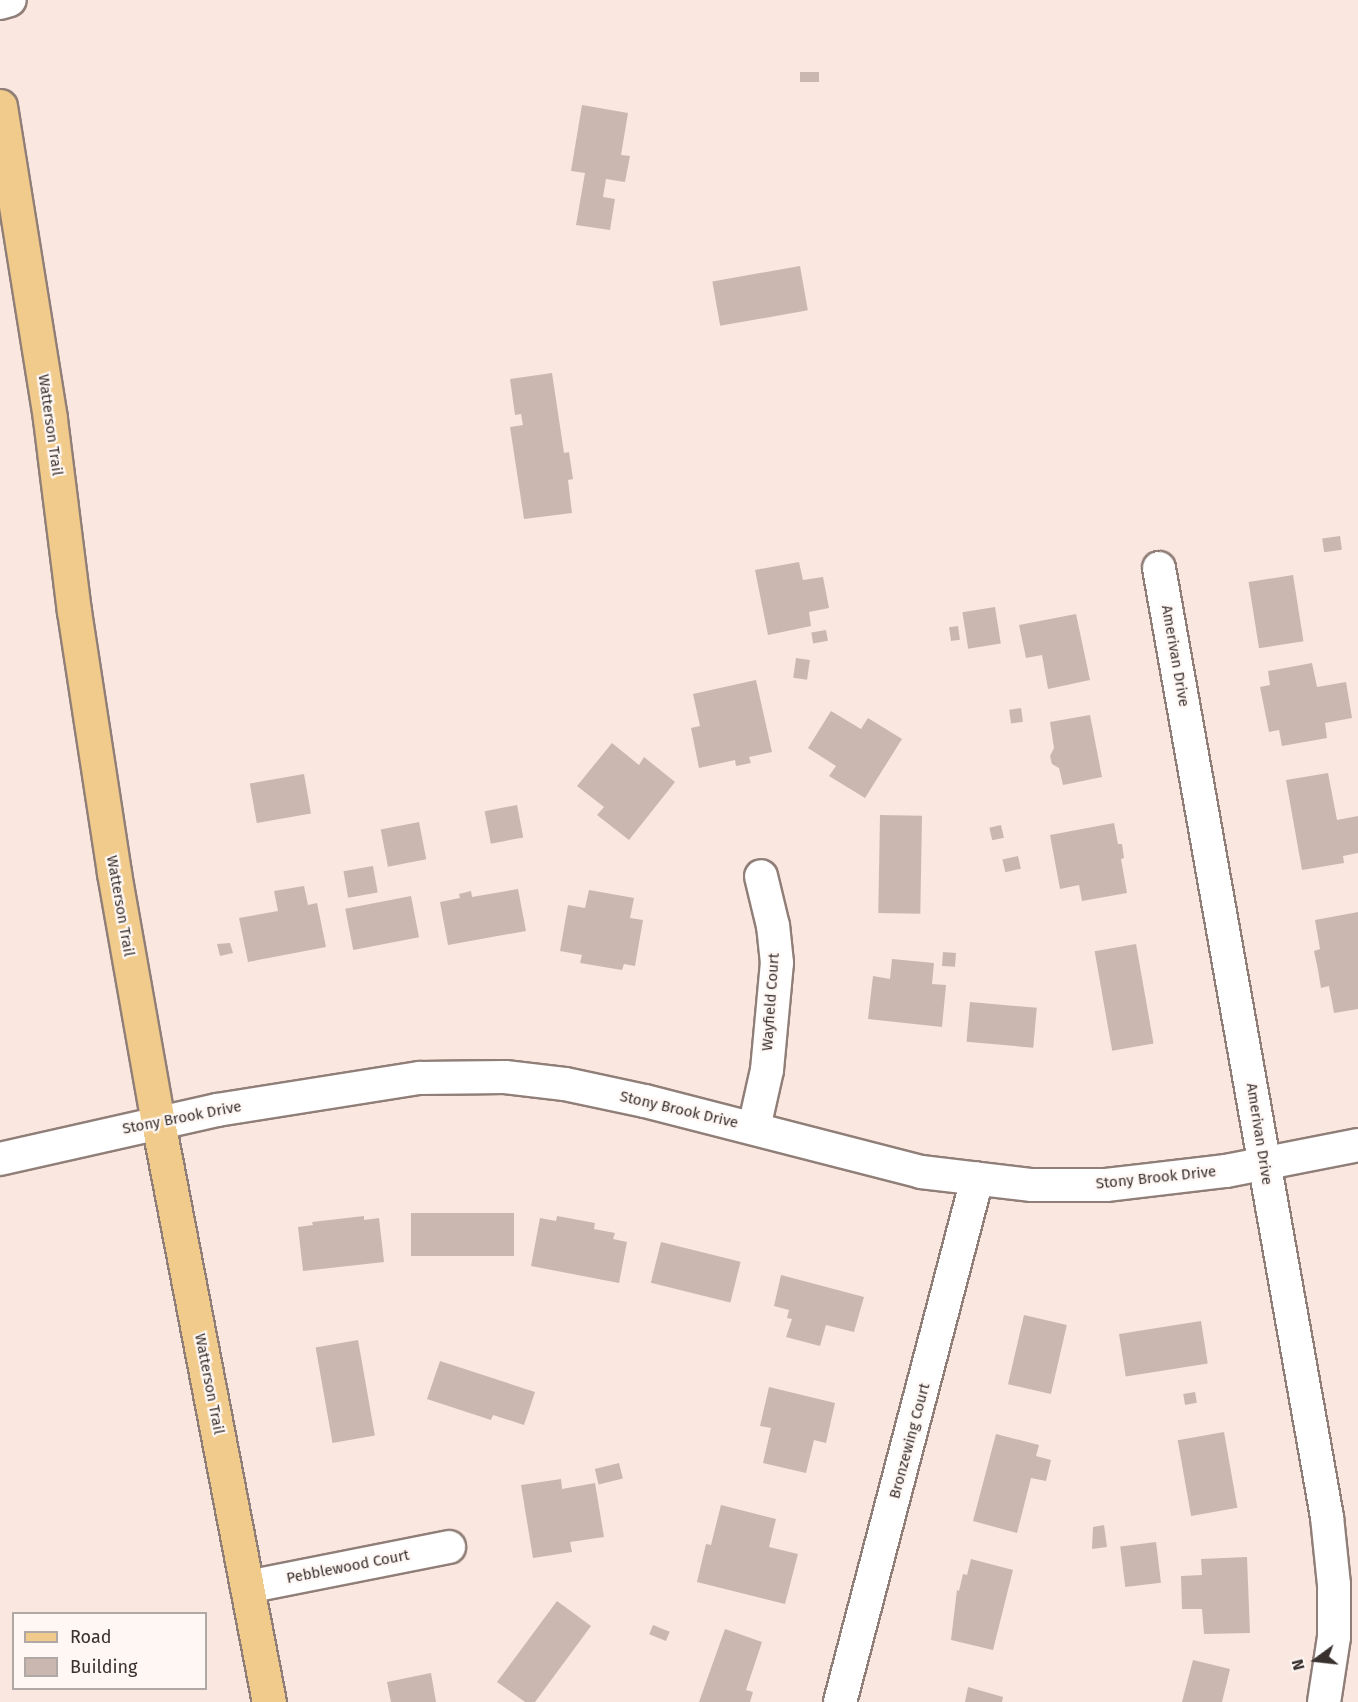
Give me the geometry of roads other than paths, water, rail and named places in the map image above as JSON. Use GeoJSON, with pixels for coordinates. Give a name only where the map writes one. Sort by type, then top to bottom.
{"type":"FeatureCollection","features":[{"type":"Feature","properties":{"kind":"main road","name":"Watterson Trail"},"geometry":{"type":"LineString","coordinates":[[0,106],[50,419],[74,611],[114,873],[158,1122],[269,1702]]}},
{"type":"Feature","properties":{"kind":"street"},"geometry":{"type":"LineString","coordinates":[[0,3],[10,0]]}},
{"type":"Feature","properties":{"kind":"street","name":"Amerivan Drive"},"geometry":{"type":"LineString","coordinates":[[1159,568],[1327,1517],[1334,1585],[1334,1637],[1324,1702]]}},
{"type":"Feature","properties":{"kind":"street","name":"Wayfield Court"},"geometry":{"type":"LineString","coordinates":[[754,1128],[767,1070],[777,963],[773,926],[761,876]]}},
{"type":"Feature","properties":{"kind":"street","name":"Stony Brook Drive"},"geometry":{"type":"LineString","coordinates":[[0,1159],[217,1110],[420,1078],[505,1077],[565,1084],[754,1128],[921,1172],[1032,1185],[1106,1185],[1226,1171],[1358,1145]]}},
{"type":"Feature","properties":{"kind":"street","name":"Bronzewing Court"},"geometry":{"type":"LineString","coordinates":[[840,1702],[978,1179]]}},
{"type":"Feature","properties":{"kind":"street","name":"Pebblewood Court"},"geometry":{"type":"LineString","coordinates":[[247,1587],[449,1547]]}}]}
